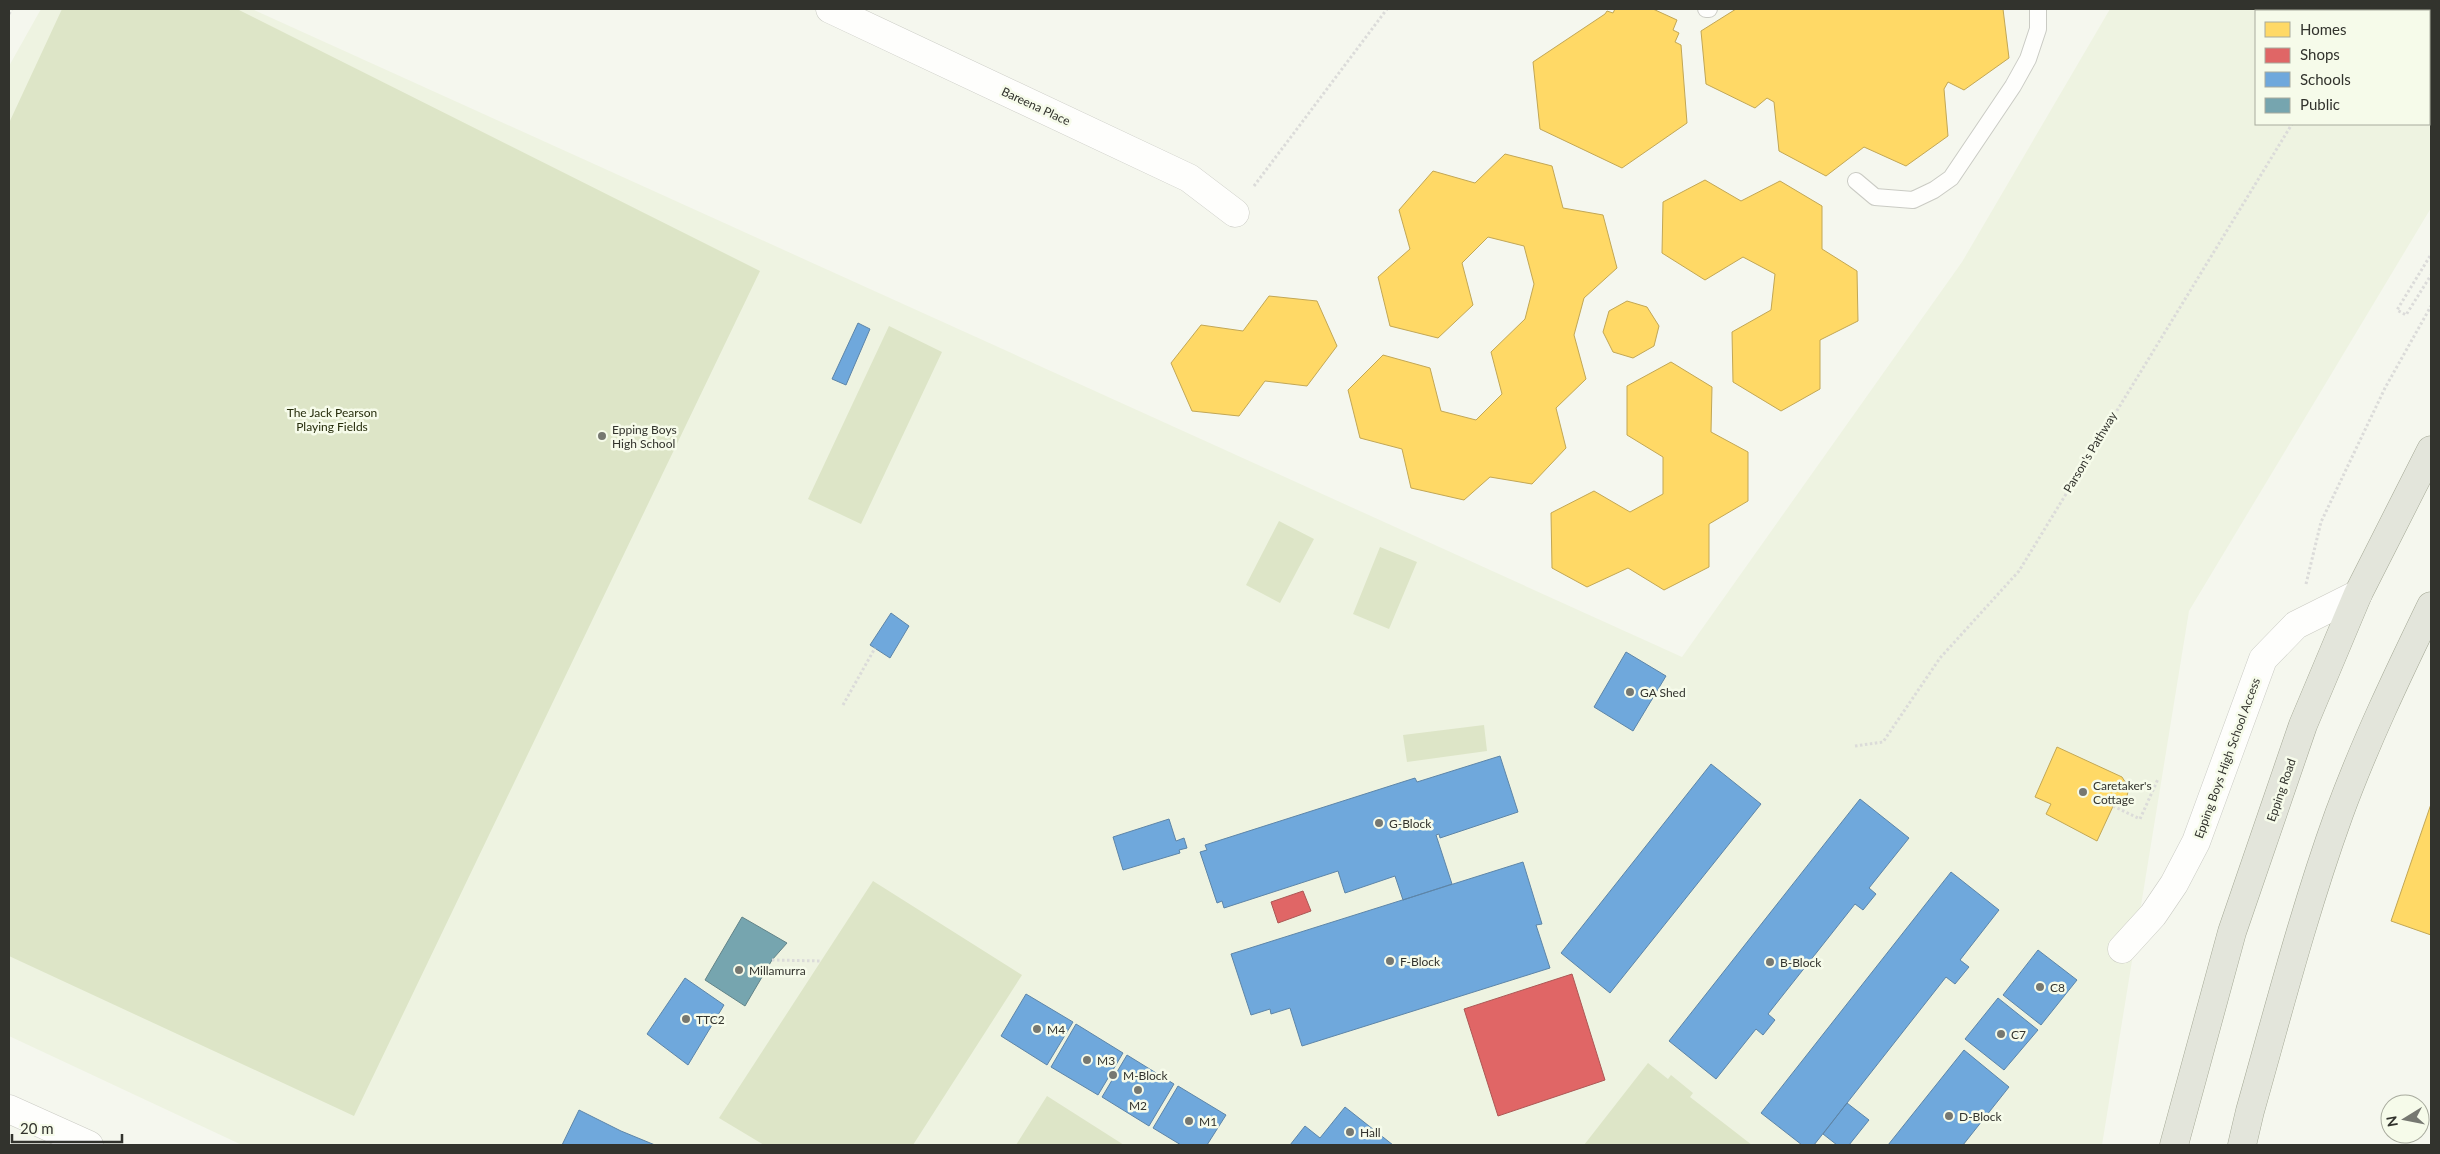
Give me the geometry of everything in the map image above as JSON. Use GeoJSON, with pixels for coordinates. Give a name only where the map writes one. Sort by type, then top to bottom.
{"type":"FeatureCollection","features":[{"type":"Feature","properties":{"kind":"main road","name":"Epping Road"},"geometry":{"type":"LineString","coordinates":[[2174,1145],[2232,932],[2303,725],[2358,594],[2431,450]]}},
{"type":"Feature","properties":{"kind":"main road"},"geometry":{"type":"LineString","coordinates":[[2242,1145],[2308,909],[2340,814],[2381,711],[2431,606]]}},
{"type":"Feature","properties":{"kind":"street","name":"Bareena Place"},"geometry":{"type":"LineString","coordinates":[[830,9],[1190,178],[1235,213]]}},
{"type":"Feature","properties":{"kind":"street","name":"Epping Boys High School Access"},"geometry":{"type":"LineString","coordinates":[[2122,949],[2153,915],[2174,884],[2196,842],[2263,659],[2296,625],[2358,594]]}},
{"type":"Feature","properties":{"kind":"street"},"geometry":{"type":"LineString","coordinates":[[9,1109],[89,1145]]}},
{"type":"Feature","properties":{"kind":"lane"},"geometry":{"type":"LineString","coordinates":[[1856,181],[1874,197],[1913,200],[1934,190],[1951,178],[2013,86],[2028,59],[2038,29],[2038,9]]}},
{"type":"Feature","properties":{"kind":"path"},"geometry":{"type":"LineString","coordinates":[[9,14],[12,9]]}},
{"type":"Feature","properties":{"kind":"path"},"geometry":{"type":"LineString","coordinates":[[1235,213],[1265,169],[1387,9]]}},
{"type":"Feature","properties":{"kind":"path","name":"Parson's Pathway"},"geometry":{"type":"LineString","coordinates":[[1855,746],[1883,742],[1940,658],[2019,571],[2291,125]]}},
{"type":"Feature","properties":{"kind":"path"},"geometry":{"type":"LineString","coordinates":[[2431,256],[2397,310],[2406,315],[2431,275]]}},
{"type":"Feature","properties":{"kind":"path"},"geometry":{"type":"LineString","coordinates":[[2296,625],[2321,522],[2385,388],[2431,306]]}},
{"type":"Feature","properties":{"kind":"path"},"geometry":{"type":"LineString","coordinates":[[843,706],[874,648]]}},
{"type":"Feature","properties":{"kind":"path"},"geometry":{"type":"LineString","coordinates":[[2114,806],[2140,819],[2158,779]]}},
{"type":"Feature","properties":{"kind":"path"},"geometry":{"type":"LineString","coordinates":[[772,960],[821,961]]}},
{"type":"Feature","properties":{"kind":"shaded area","name":"Epping Boys High School"},"geometry":{"type":"Polygon","coordinates":[[[41,9],[252,9],[1682,657],[1962,262],[2110,9],[2431,9],[2431,208],[2189,611],[2102,1145],[242,1145],[9,1036],[9,66],[41,9]]]}},
{"type":"Feature","properties":{"kind":"green space","name":"The Jack Pearson Playing Fields"},"geometry":{"type":"Polygon","coordinates":[[[62,9],[237,9],[760,271],[354,1116],[9,956],[9,123],[62,9]]]}},
{"type":"Feature","properties":{"kind":"green space"},"geometry":{"type":"Polygon","coordinates":[[[889,326],[942,352],[861,524],[808,499],[889,326]]]}},
{"type":"Feature","properties":{"kind":"green space"},"geometry":{"type":"Polygon","coordinates":[[[1279,521],[1314,539],[1280,603],[1246,585],[1279,521]]]}},
{"type":"Feature","properties":{"kind":"green space"},"geometry":{"type":"Polygon","coordinates":[[[1380,547],[1417,562],[1389,629],[1353,614],[1380,547]]]}},
{"type":"Feature","properties":{"kind":"green space"},"geometry":{"type":"Polygon","coordinates":[[[1484,725],[1487,751],[1407,762],[1403,735],[1484,725]]]}},
{"type":"Feature","properties":{"kind":"green space"},"geometry":{"type":"Polygon","coordinates":[[[873,881],[1022,975],[913,1145],[764,1145],[719,1118],[873,881]]]}},
{"type":"Feature","properties":{"kind":"green space"},"geometry":{"type":"Polygon","coordinates":[[[1648,1063],[1668,1079],[1671,1075],[1693,1093],[1690,1097],[1752,1145],[1584,1145],[1648,1063]]]}},
{"type":"Feature","properties":{"kind":"green space"},"geometry":{"type":"Polygon","coordinates":[[[1047,1096],[1124,1145],[1016,1145],[1047,1096]]]}},
{"type":"Feature","properties":{"kind":"building: Homes"},"geometry":{"type":"Polygon","coordinates":[[[1615,9],[1653,9],[1677,20],[1673,30],[1679,33],[1675,42],[1681,45],[1687,123],[1622,168],[1540,129],[1533,62],[1607,11],[1613,13],[1615,9]]]}},
{"type":"Feature","properties":{"kind":"building: Homes"},"geometry":{"type":"Polygon","coordinates":[[[1736,9],[2003,9],[2009,58],[1964,90],[1948,82],[1944,89],[1948,136],[1906,166],[1864,147],[1826,176],[1779,151],[1774,102],[1767,98],[1755,108],[1706,84],[1701,31],[1736,9]]]}},
{"type":"Feature","properties":{"kind":"building: Homes"},"geometry":{"type":"Polygon","coordinates":[[[1505,154],[1552,166],[1563,208],[1603,215],[1617,268],[1584,298],[1574,335],[1586,379],[1556,408],[1566,448],[1532,484],[1490,477],[1464,500],[1411,488],[1402,449],[1360,438],[1348,390],[1383,355],[1430,368],[1441,411],[1476,420],[1502,394],[1491,352],[1525,319],[1534,284],[1524,246],[1488,237],[1462,263],[1473,305],[1438,338],[1390,326],[1378,277],[1410,249],[1399,210],[1433,171],[1475,183],[1505,154]]]}},
{"type":"Feature","properties":{"kind":"building: Homes"},"geometry":{"type":"Polygon","coordinates":[[[1705,180],[1741,201],[1780,181],[1822,206],[1822,249],[1857,271],[1858,321],[1820,340],[1820,389],[1781,411],[1733,382],[1732,332],[1771,310],[1775,274],[1743,257],[1705,280],[1662,253],[1663,202],[1705,180]]]}},
{"type":"Feature","properties":{"kind":"building: Homes"},"geometry":{"type":"Polygon","coordinates":[[[1269,296],[1317,301],[1337,346],[1307,386],[1265,381],[1239,416],[1192,411],[1171,363],[1201,325],[1243,331],[1269,296]]]}},
{"type":"Feature","properties":{"kind":"building: Homes"},"geometry":{"type":"Polygon","coordinates":[[[1627,301],[1647,307],[1659,326],[1654,346],[1633,358],[1613,352],[1603,332],[1609,311],[1627,301]]]}},
{"type":"Feature","properties":{"kind":"building: Homes"},"geometry":{"type":"Polygon","coordinates":[[[1671,362],[1712,387],[1711,432],[1748,452],[1748,501],[1709,524],[1709,567],[1664,590],[1628,568],[1587,587],[1552,568],[1551,513],[1594,491],[1630,512],[1663,494],[1663,457],[1627,435],[1627,386],[1671,362]]]}},
{"type":"Feature","properties":{"kind":"building: Homes","name":"Caretaker's Cottage"},"geometry":{"type":"Polygon","coordinates":[[[2057,747],[2122,777],[2129,788],[2127,796],[2123,801],[2115,802],[2097,841],[2046,814],[2051,804],[2035,797],[2057,747]]]}},
{"type":"Feature","properties":{"kind":"building: Homes"},"geometry":{"type":"Polygon","coordinates":[[[2431,804],[2431,935],[2391,921],[2431,804]]]}},
{"type":"Feature","properties":{"kind":"building: Shops"},"geometry":{"type":"Polygon","coordinates":[[[1303,891],[1311,911],[1278,923],[1271,902],[1303,891]]]}},
{"type":"Feature","properties":{"kind":"building: Shops"},"geometry":{"type":"Polygon","coordinates":[[[1572,974],[1605,1080],[1498,1116],[1464,1009],[1572,974]]]}},
{"type":"Feature","properties":{"kind":"building: Schools"},"geometry":{"type":"Polygon","coordinates":[[[858,323],[870,329],[846,385],[832,379],[858,323]]]}},
{"type":"Feature","properties":{"kind":"building: Schools"},"geometry":{"type":"Polygon","coordinates":[[[891,613],[909,626],[890,658],[870,645],[891,613]]]}},
{"type":"Feature","properties":{"kind":"building: Schools","name":"GA Shed"},"geometry":{"type":"Polygon","coordinates":[[[1626,652],[1666,676],[1633,731],[1594,707],[1626,652]]]}},
{"type":"Feature","properties":{"kind":"building: Schools","name":"G-Block"},"geometry":{"type":"Polygon","coordinates":[[[1500,756],[1518,812],[1440,838],[1439,834],[1436,835],[1452,884],[1403,900],[1395,876],[1345,893],[1338,871],[1224,908],[1222,901],[1217,903],[1200,852],[1207,850],[1205,845],[1415,778],[1417,782],[1500,756]]]}},
{"type":"Feature","properties":{"kind":"building: Schools"},"geometry":{"type":"Polygon","coordinates":[[[1711,764],[1761,804],[1610,993],[1561,953],[1711,764]]]}},
{"type":"Feature","properties":{"kind":"building: Schools","name":"B-Block"},"geometry":{"type":"Polygon","coordinates":[[[1860,799],[1909,838],[1869,888],[1876,894],[1863,910],[1855,904],[1768,1014],[1775,1020],[1763,1035],[1756,1029],[1716,1079],[1669,1041],[1860,799]]]}},
{"type":"Feature","properties":{"kind":"building: Schools"},"geometry":{"type":"Polygon","coordinates":[[[1169,819],[1176,841],[1184,838],[1187,848],[1179,850],[1180,853],[1123,870],[1113,837],[1169,819]]]}},
{"type":"Feature","properties":{"kind":"building: Schools","name":"F-Block"},"geometry":{"type":"Polygon","coordinates":[[[1523,862],[1542,924],[1536,925],[1550,968],[1302,1046],[1290,1008],[1271,1014],[1270,1009],[1251,1015],[1231,954],[1523,862]]]}},
{"type":"Feature","properties":{"kind":"building: Schools"},"geometry":{"type":"Polygon","coordinates":[[[1951,872],[1999,910],[1960,960],[1969,967],[1955,984],[1946,977],[1814,1145],[1802,1145],[1761,1113],[1951,872]]]}},
{"type":"Feature","properties":{"kind":"building: Schools","name":"C8"},"geometry":{"type":"Polygon","coordinates":[[[2038,950],[2077,980],[2041,1025],[2003,995],[2038,950]]]}},
{"type":"Feature","properties":{"kind":"building: Schools","name":"TTC2"},"geometry":{"type":"Polygon","coordinates":[[[685,978],[724,1005],[688,1065],[647,1034],[685,978]]]}},
{"type":"Feature","properties":{"kind":"building: Schools","name":"M4"},"geometry":{"type":"Polygon","coordinates":[[[1026,994],[1073,1022],[1047,1065],[1001,1036],[1026,994]]]}},
{"type":"Feature","properties":{"kind":"building: Schools","name":"C7"},"geometry":{"type":"Polygon","coordinates":[[[1998,998],[2038,1030],[2004,1070],[1965,1039],[1998,998]]]}},
{"type":"Feature","properties":{"kind":"building: Schools","name":"M3"},"geometry":{"type":"Polygon","coordinates":[[[1076,1024],[1123,1053],[1098,1095],[1051,1067],[1076,1024]]]}},
{"type":"Feature","properties":{"kind":"building: Schools","name":"D-Block"},"geometry":{"type":"Polygon","coordinates":[[[1964,1050],[2009,1087],[1963,1145],[1888,1145],[1964,1050]]]}},
{"type":"Feature","properties":{"kind":"building: Schools","name":"M2"},"geometry":{"type":"Polygon","coordinates":[[[1127,1055],[1174,1084],[1149,1126],[1102,1097],[1127,1055]]]}},
{"type":"Feature","properties":{"kind":"building: Schools","name":"M1"},"geometry":{"type":"Polygon","coordinates":[[[1178,1086],[1226,1115],[1207,1145],[1181,1145],[1153,1128],[1178,1086]]]}},
{"type":"Feature","properties":{"kind":"building: Schools"},"geometry":{"type":"Polygon","coordinates":[[[1847,1103],[1869,1120],[1849,1145],[1837,1145],[1823,1134],[1847,1103]]]}},
{"type":"Feature","properties":{"kind":"building: Schools","name":"Hall"},"geometry":{"type":"Polygon","coordinates":[[[1345,1107],[1393,1145],[1290,1145],[1305,1126],[1320,1138],[1345,1107]]]}},
{"type":"Feature","properties":{"kind":"building: Schools"},"geometry":{"type":"Polygon","coordinates":[[[579,1110],[621,1131],[655,1145],[562,1145],[579,1110]]]}},
{"type":"Feature","properties":{"kind":"building: Public","name":"Millamurra"},"geometry":{"type":"Polygon","coordinates":[[[742,917],[787,943],[772,960],[745,1006],[705,980],[742,917]]]}},
{"type":"Feature","properties":{"kind":"place","name":"Epping Boys High School"},"geometry":{"type":"Point","coordinates":[602,436]}},
{"type":"Feature","properties":{"kind":"place","name":"GA Shed"},"geometry":{"type":"Point","coordinates":[1630,692]}},
{"type":"Feature","properties":{"kind":"place","name":"Caretaker's Cottage"},"geometry":{"type":"Point","coordinates":[2083,792]}},
{"type":"Feature","properties":{"kind":"place","name":"G-Block"},"geometry":{"type":"Point","coordinates":[1379,823]}},
{"type":"Feature","properties":{"kind":"place","name":"F-Block"},"geometry":{"type":"Point","coordinates":[1390,961]}},
{"type":"Feature","properties":{"kind":"place","name":"B-Block"},"geometry":{"type":"Point","coordinates":[1770,962]}},
{"type":"Feature","properties":{"kind":"place","name":"Millamurra"},"geometry":{"type":"Point","coordinates":[739,970]}},
{"type":"Feature","properties":{"kind":"place","name":"C8"},"geometry":{"type":"Point","coordinates":[2040,987]}},
{"type":"Feature","properties":{"kind":"place","name":"TTC2"},"geometry":{"type":"Point","coordinates":[686,1019]}},
{"type":"Feature","properties":{"kind":"place","name":"M4"},"geometry":{"type":"Point","coordinates":[1037,1029]}},
{"type":"Feature","properties":{"kind":"place","name":"C7"},"geometry":{"type":"Point","coordinates":[2001,1034]}},
{"type":"Feature","properties":{"kind":"place","name":"M3"},"geometry":{"type":"Point","coordinates":[1087,1060]}},
{"type":"Feature","properties":{"kind":"place","name":"M-Block"},"geometry":{"type":"Point","coordinates":[1113,1075]}},
{"type":"Feature","properties":{"kind":"place","name":"M2"},"geometry":{"type":"Point","coordinates":[1138,1090]}},
{"type":"Feature","properties":{"kind":"place","name":"D-Block"},"geometry":{"type":"Point","coordinates":[1949,1116]}},
{"type":"Feature","properties":{"kind":"place","name":"M1"},"geometry":{"type":"Point","coordinates":[1189,1121]}},
{"type":"Feature","properties":{"kind":"place","name":"Hall"},"geometry":{"type":"Point","coordinates":[1350,1132]}}]}
